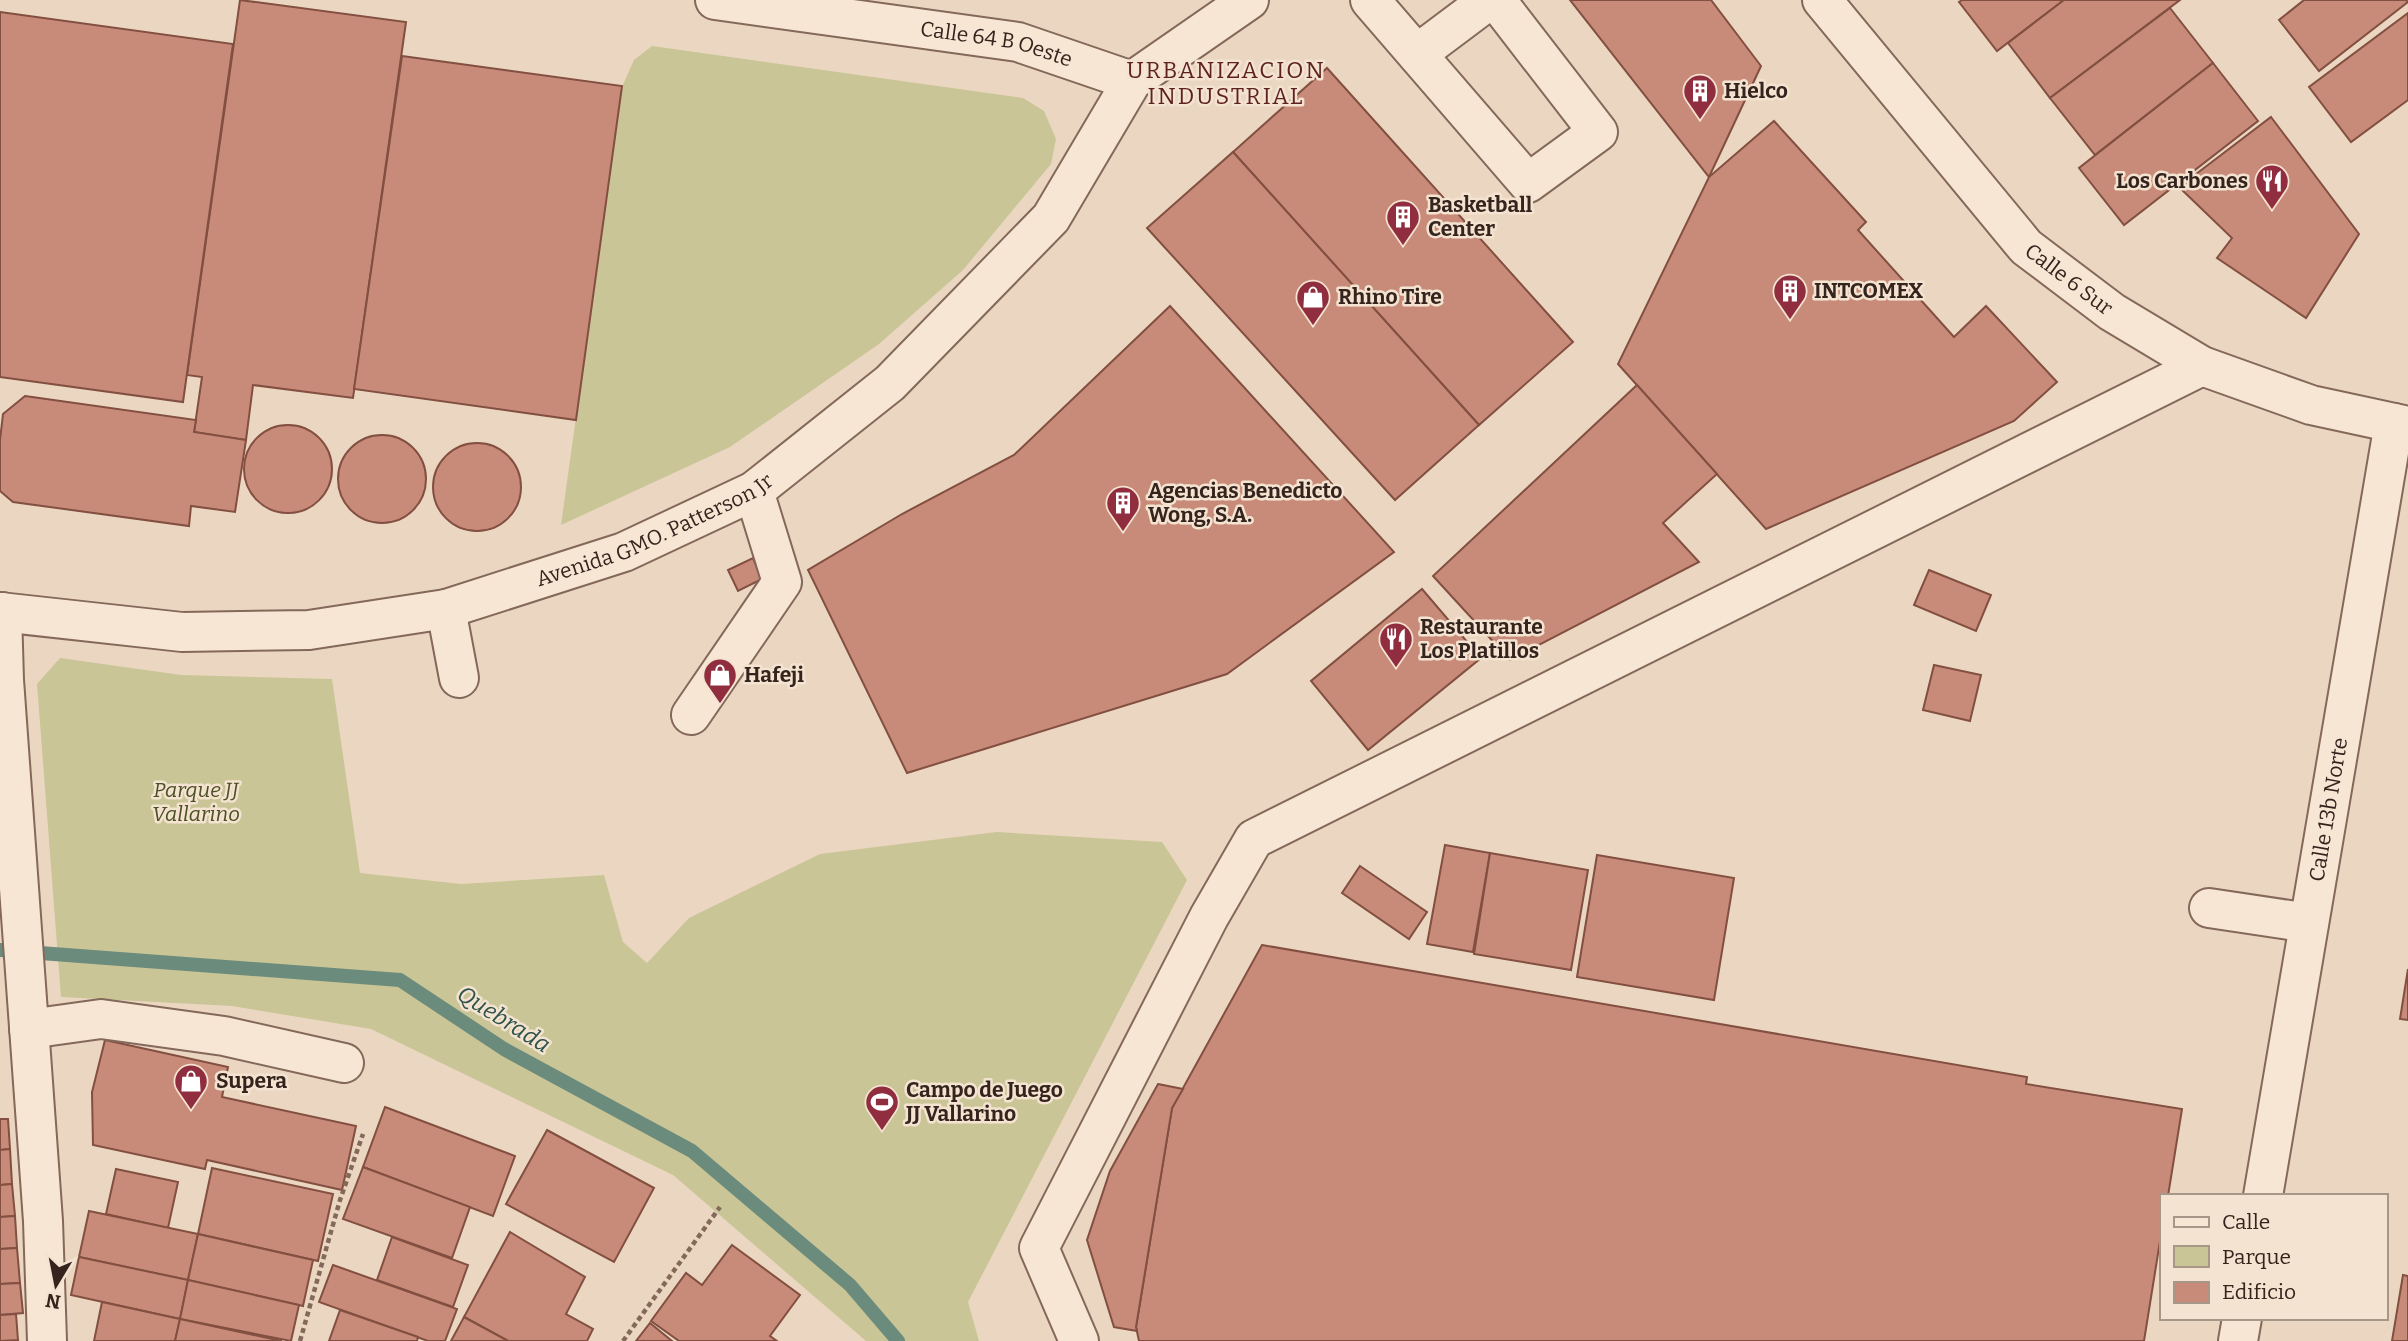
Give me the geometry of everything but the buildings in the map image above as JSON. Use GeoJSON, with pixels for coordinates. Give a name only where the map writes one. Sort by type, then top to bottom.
{"type":"FeatureCollection","features":[{"type":"Feature","properties":{"kind":"street","name":"Calle 64 B Oeste"},"geometry":{"type":"LineString","coordinates":[[715,0],[1018,42],[1132,81]]}},
{"type":"Feature","properties":{"kind":"street"},"geometry":{"type":"LineString","coordinates":[[1132,81],[1250,0]]}},
{"type":"Feature","properties":{"kind":"street"},"geometry":{"type":"LineString","coordinates":[[1370,0],[1528,183],[1598,132],[1496,0]]}},
{"type":"Feature","properties":{"kind":"street"},"geometry":{"type":"LineString","coordinates":[[1417,54],[1489,0]]}},
{"type":"Feature","properties":{"kind":"street","name":"Calle 6 Sur"},"geometry":{"type":"LineString","coordinates":[[1822,0],[2026,247],[2112,312],[2202,366],[2311,405],[2401,425]]}},
{"type":"Feature","properties":{"kind":"street","name":"Avenida GMO. Patterson Jr"},"geometry":{"type":"LineString","coordinates":[[1,612],[182,632],[309,630],[446,610],[624,552],[754,491],[890,383],[1051,218],[1132,81]]}},
{"type":"Feature","properties":{"kind":"street"},"geometry":{"type":"LineString","coordinates":[[1079,1341],[1039,1248],[1209,918],[1254,839],[2202,366]]}},
{"type":"Feature","properties":{"kind":"street","name":"Calle 13b Norte"},"geometry":{"type":"LineString","coordinates":[[2263,1194],[2309,923],[2401,425]]}},
{"type":"Feature","properties":{"kind":"street"},"geometry":{"type":"LineString","coordinates":[[691,715],[782,582],[754,491]]}},
{"type":"Feature","properties":{"kind":"street"},"geometry":{"type":"LineString","coordinates":[[446,610],[459,678]]}},
{"type":"Feature","properties":{"kind":"street"},"geometry":{"type":"LineString","coordinates":[[1,612],[43,1221],[47,1341]]}},
{"type":"Feature","properties":{"kind":"street"},"geometry":{"type":"LineString","coordinates":[[2209,908],[2309,923]]}},
{"type":"Feature","properties":{"kind":"street"},"geometry":{"type":"LineString","coordinates":[[28,1015],[101,1019],[224,1036],[344,1063]]}},
{"type":"Feature","properties":{"kind":"street"},"geometry":{"type":"LineString","coordinates":[[2238,1341],[2242,1320]]}},
{"type":"Feature","properties":{"kind":"path"},"geometry":{"type":"LineString","coordinates":[[300,1341],[340,1200],[363,1134]]}},
{"type":"Feature","properties":{"kind":"path"},"geometry":{"type":"LineString","coordinates":[[623,1341],[720,1206]]}},
{"type":"Feature","properties":{"kind":"green space"},"geometry":{"type":"Polygon","coordinates":[[[652,46],[1023,98],[1044,111],[1056,139],[1051,164],[963,270],[879,344],[730,447],[561,525],[622,87],[634,60],[652,46]]]}},
{"type":"Feature","properties":{"kind":"green space","name":"Parque JJ Vallarino"},"geometry":{"type":"Polygon","coordinates":[[[60,658],[181,675],[332,679],[360,873],[461,884],[604,875],[623,942],[647,963],[689,918],[820,854],[997,832],[1162,842],[1187,880],[968,1302],[979,1341],[866,1341],[673,1175],[371,1029],[232,1006],[61,997],[37,684],[60,658]]]}},
{"type":"Feature","properties":{"kind":"waterway","name":"Quebrada"},"geometry":{"type":"LineString","coordinates":[[0,950],[400,980],[504,1049],[692,1151],[850,1285],[898,1341]]}},
{"type":"Feature","properties":{"kind":"place","name":"Hielco"},"geometry":{"type":"Point","coordinates":[1700,121]}},
{"type":"Feature","properties":{"kind":"place","name":"Los Carbones"},"geometry":{"type":"Point","coordinates":[2272,211]}},
{"type":"Feature","properties":{"kind":"place","name":"Basketball Center"},"geometry":{"type":"Point","coordinates":[1403,247]}},
{"type":"Feature","properties":{"kind":"place","name":"INTCOMEX"},"geometry":{"type":"Point","coordinates":[1790,321]}},
{"type":"Feature","properties":{"kind":"place","name":"Rhino Tire"},"geometry":{"type":"Point","coordinates":[1313,327]}},
{"type":"Feature","properties":{"kind":"place","name":"Agencias Benedicto Wong, S.A."},"geometry":{"type":"Point","coordinates":[1123,533]}},
{"type":"Feature","properties":{"kind":"place","name":"Restaurante Los Platillos"},"geometry":{"type":"Point","coordinates":[1396,669]}},
{"type":"Feature","properties":{"kind":"place","name":"Hafeji"},"geometry":{"type":"Point","coordinates":[720,705]}},
{"type":"Feature","properties":{"kind":"place","name":"Supera"},"geometry":{"type":"Point","coordinates":[191,1111]}},
{"type":"Feature","properties":{"kind":"place","name":"Campo de Juego JJ Vallarino"},"geometry":{"type":"Point","coordinates":[882,1132]}},
{"type":"Feature","properties":{"kind":"district","name":"URBANIZACION INDUSTRIAL"},"geometry":{"type":"Point","coordinates":[1226,83]}}]}
